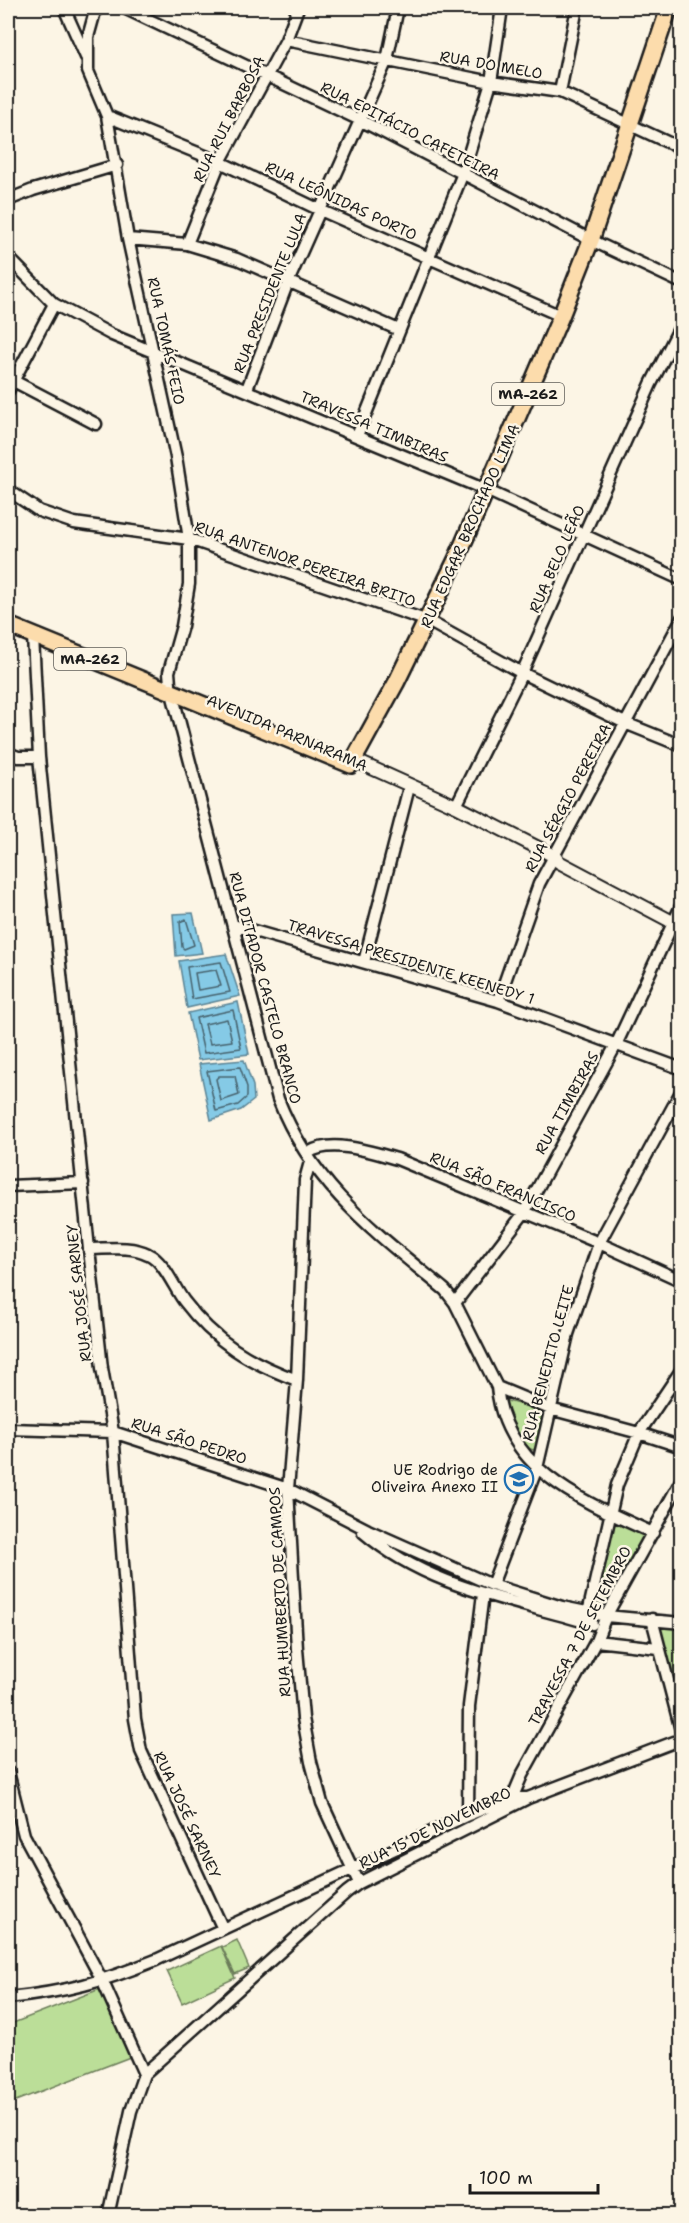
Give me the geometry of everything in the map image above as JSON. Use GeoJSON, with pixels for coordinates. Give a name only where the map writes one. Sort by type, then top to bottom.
{"type":"FeatureCollection","features":[{"type":"Feature","properties":{"kind":"main road","name":"RUA EDGAR BROCHADO LIMA"},"geometry":{"type":"LineString","coordinates":[[352,763],[428,621],[561,316],[591,240],[669,8]]}},
{"type":"Feature","properties":{"kind":"main road","name":"AVENIDA PARNARAMA"},"geometry":{"type":"LineString","coordinates":[[8,617],[34,632]]}},
{"type":"Feature","properties":{"kind":"main road","name":"AVENIDA PARNARAMA"},"geometry":{"type":"LineString","coordinates":[[8,625],[34,632],[352,763]]}},
{"type":"Feature","properties":{"kind":"street"},"geometry":{"type":"LineString","coordinates":[[64,8],[88,60]]}},
{"type":"Feature","properties":{"kind":"street","name":"RUA TOMÁS FEIO"},"geometry":{"type":"LineString","coordinates":[[96,8],[88,37],[88,60],[92,83],[107,116],[128,239],[176,458],[189,539],[189,584],[182,626],[169,672],[177,691]]}},
{"type":"Feature","properties":{"kind":"street","name":"RUA EPITÁCIO CAFETEIRA"},"geometry":{"type":"LineString","coordinates":[[124,8],[360,120],[591,240],[681,283]]}},
{"type":"Feature","properties":{"kind":"street","name":"RUA RUI BARBOSA"},"geometry":{"type":"LineString","coordinates":[[187,244],[220,162],[286,40],[298,8]]}},
{"type":"Feature","properties":{"kind":"street","name":"RUA PRESIDENTE LULA"},"geometry":{"type":"LineString","coordinates":[[247,389],[288,282],[387,60],[398,8]]}},
{"type":"Feature","properties":{"kind":"street"},"geometry":{"type":"LineString","coordinates":[[357,436],[399,330],[431,259],[463,173],[491,82],[502,8]]}},
{"type":"Feature","properties":{"kind":"street"},"geometry":{"type":"LineString","coordinates":[[560,92],[578,8]]}},
{"type":"Feature","properties":{"kind":"street","name":"RUA DO MELO"},"geometry":{"type":"LineString","coordinates":[[286,40],[491,82],[560,92],[681,149]]}},
{"type":"Feature","properties":{"kind":"street","name":"RUA LEÔNIDAS PORTO"},"geometry":{"type":"LineString","coordinates":[[107,116],[220,162],[320,210],[561,316]]}},
{"type":"Feature","properties":{"kind":"street"},"geometry":{"type":"LineString","coordinates":[[8,200],[33,190],[117,165]]}},
{"type":"Feature","properties":{"kind":"street"},"geometry":{"type":"LineString","coordinates":[[128,239],[187,244],[237,259],[399,330]]}},
{"type":"Feature","properties":{"kind":"street","name":"TRAVESSA TIMBIRAS"},"geometry":{"type":"LineString","coordinates":[[8,257],[54,304],[112,335],[247,389],[486,490],[681,580]]}},
{"type":"Feature","properties":{"kind":"street"},"geometry":{"type":"LineString","coordinates":[[54,304],[9,384],[96,424]]}},
{"type":"Feature","properties":{"kind":"street","name":"RUA BELO LEÃO"},"geometry":{"type":"LineString","coordinates":[[455,809],[522,673],[651,384],[681,323]]}},
{"type":"Feature","properties":{"kind":"street","name":"RUA ANTENOR PEREIRA BRITO"},"geometry":{"type":"LineString","coordinates":[[8,490],[39,511],[74,524],[189,539],[428,621],[522,673],[625,723],[681,746]]}},
{"type":"Feature","properties":{"kind":"street","name":"RUA SÉRGIO PEREIRA"},"geometry":{"type":"LineString","coordinates":[[498,1001],[539,884],[555,860],[681,618]]}},
{"type":"Feature","properties":{"kind":"street","name":"RUA JOSÉ SARNEY"},"geometry":{"type":"LineString","coordinates":[[34,632],[39,757],[88,1249],[102,1368],[113,1432],[135,1709],[141,1750],[223,1929]]}},
{"type":"Feature","properties":{"kind":"street","name":"RUA DITADOR CASTELO BRANCO"},"geometry":{"type":"LineString","coordinates":[[177,691],[233,925],[278,1099],[293,1135],[322,1179],[358,1217],[445,1290],[455,1303],[497,1387],[499,1402],[513,1441],[537,1468],[572,1494],[653,1533]]}},
{"type":"Feature","properties":{"kind":"street"},"geometry":{"type":"LineString","coordinates":[[8,753],[18,757],[39,757]]}},
{"type":"Feature","properties":{"kind":"street","name":"AVENIDA PARNARAMA"},"geometry":{"type":"LineString","coordinates":[[352,763],[455,809],[677,925]]}},
{"type":"Feature","properties":{"kind":"street"},"geometry":{"type":"LineString","coordinates":[[364,962],[409,788]]}},
{"type":"Feature","properties":{"kind":"street","name":"RUA TIMBIRAS"},"geometry":{"type":"LineString","coordinates":[[455,1303],[524,1213],[616,1045],[677,925],[681,904]]}},
{"type":"Feature","properties":{"kind":"street","name":"TRAVESSA PRESIDENTE KEENEDY 1"},"geometry":{"type":"LineString","coordinates":[[233,925],[498,1001],[681,1070]]}},
{"type":"Feature","properties":{"kind":"street","name":"RUA BENEDITO LEITE"},"geometry":{"type":"LineString","coordinates":[[492,1585],[537,1468],[568,1334],[599,1243],[681,1090]]}},
{"type":"Feature","properties":{"kind":"street","name":"RUA SÃO FRANCISCO"},"geometry":{"type":"LineString","coordinates":[[309,1158],[319,1146],[369,1151],[397,1159],[599,1243],[681,1281]]}},
{"type":"Feature","properties":{"kind":"street","name":"RUA HUMBERTO DE CAMPOS"},"geometry":{"type":"LineString","coordinates":[[309,1158],[305,1180],[297,1380],[288,1488],[291,1571],[303,1718],[322,1803],[359,1883]]}},
{"type":"Feature","properties":{"kind":"street"},"geometry":{"type":"LineString","coordinates":[[8,1186],[83,1183]]}},
{"type":"Feature","properties":{"kind":"street"},"geometry":{"type":"LineString","coordinates":[[88,1249],[127,1249],[143,1251],[154,1257],[184,1302],[229,1346],[259,1366],[297,1380]]}},
{"type":"Feature","properties":{"kind":"street"},"geometry":{"type":"LineString","coordinates":[[588,1617],[617,1485],[639,1433],[681,1369]]}},
{"type":"Feature","properties":{"kind":"street"},"geometry":{"type":"LineString","coordinates":[[497,1387],[550,1409],[639,1433],[681,1448]]}},
{"type":"Feature","properties":{"kind":"street","name":"RUA SÃO PEDRO"},"geometry":{"type":"LineString","coordinates":[[8,1429],[113,1432],[288,1488],[352,1522],[492,1585],[588,1617],[601,1627]]}},
{"type":"Feature","properties":{"kind":"street","name":"TRAVESSA 7 DE SETEMBRO"},"geometry":{"type":"LineString","coordinates":[[511,1803],[596,1641],[606,1616],[681,1479]]}},
{"type":"Feature","properties":{"kind":"street","name":"RUA SÃO PEDRO"},"geometry":{"type":"LineString","coordinates":[[352,1522],[389,1552],[452,1583],[483,1594],[588,1617],[606,1616],[681,1623]]}},
{"type":"Feature","properties":{"kind":"street"},"geometry":{"type":"LineString","coordinates":[[468,1815],[469,1706],[483,1594]]}},
{"type":"Feature","properties":{"kind":"street"},"geometry":{"type":"LineString","coordinates":[[652,1619],[681,1736]]}},
{"type":"Feature","properties":{"kind":"street"},"geometry":{"type":"LineString","coordinates":[[596,1641],[658,1648]]}},
{"type":"Feature","properties":{"kind":"street","name":"RUA 15 DE NOVEMBRO"},"geometry":{"type":"LineString","coordinates":[[8,1998],[103,1982],[468,1815],[528,1798],[681,1736]]}},
{"type":"Feature","properties":{"kind":"street"},"geometry":{"type":"LineString","coordinates":[[8,1772],[11,1804],[24,1834],[103,1982],[144,2074],[130,2111],[108,2216]]}},
{"type":"Feature","properties":{"kind":"street","name":"RUA 15 DE NOVEMBRO"},"geometry":{"type":"LineString","coordinates":[[144,2074],[359,1883],[511,1803]]}},
{"type":"Feature","properties":{"kind":"street"},"geometry":{"type":"LineString","coordinates":[[401,1845],[404,1860]]}},
{"type":"Feature","properties":{"kind":"green space"},"geometry":{"type":"Polygon","coordinates":[[[504,1400],[540,1410],[542,1414],[537,1447],[533,1450],[526,1447],[516,1436],[504,1400]]]}},
{"type":"Feature","properties":{"kind":"green space"},"geometry":{"type":"Polygon","coordinates":[[[617,1521],[647,1532],[607,1605],[596,1601],[613,1522],[617,1521]]]}},
{"type":"Feature","properties":{"kind":"green space"},"geometry":{"type":"Polygon","coordinates":[[[666,1626],[681,1628],[681,1719],[658,1630],[666,1626]]]}},
{"type":"Feature","properties":{"kind":"green space"},"geometry":{"type":"Polygon","coordinates":[[[237,1940],[249,1968],[235,1974],[222,1947],[237,1940]]]}},
{"type":"Feature","properties":{"kind":"green space"},"geometry":{"type":"Polygon","coordinates":[[[221,1946],[235,1978],[182,2003],[167,1971],[221,1946]]]}},
{"type":"Feature","properties":{"kind":"green space"},"geometry":{"type":"Polygon","coordinates":[[[100,1989],[130,2057],[8,2104],[8,2025],[100,1989]]]}},
{"type":"Feature","properties":{"kind":"water"},"geometry":{"type":"Polygon","coordinates":[[[193,913],[202,953],[176,956],[173,914],[193,913]]]}},
{"type":"Feature","properties":{"kind":"water"},"geometry":{"type":"Polygon","coordinates":[[[226,954],[240,996],[187,1008],[179,961],[226,954]]]}},
{"type":"Feature","properties":{"kind":"water"},"geometry":{"type":"Polygon","coordinates":[[[238,1002],[249,1054],[198,1060],[188,1013],[238,1002]]]}},
{"type":"Feature","properties":{"kind":"water"},"geometry":{"type":"Polygon","coordinates":[[[244,1060],[253,1086],[254,1100],[241,1110],[211,1120],[199,1064],[244,1060]]]}},
{"type":"Feature","properties":{"kind":"place","name":"UE Rodrigo de Oliveira Anexo II"},"geometry":{"type":"Point","coordinates":[519,1479]}}]}
